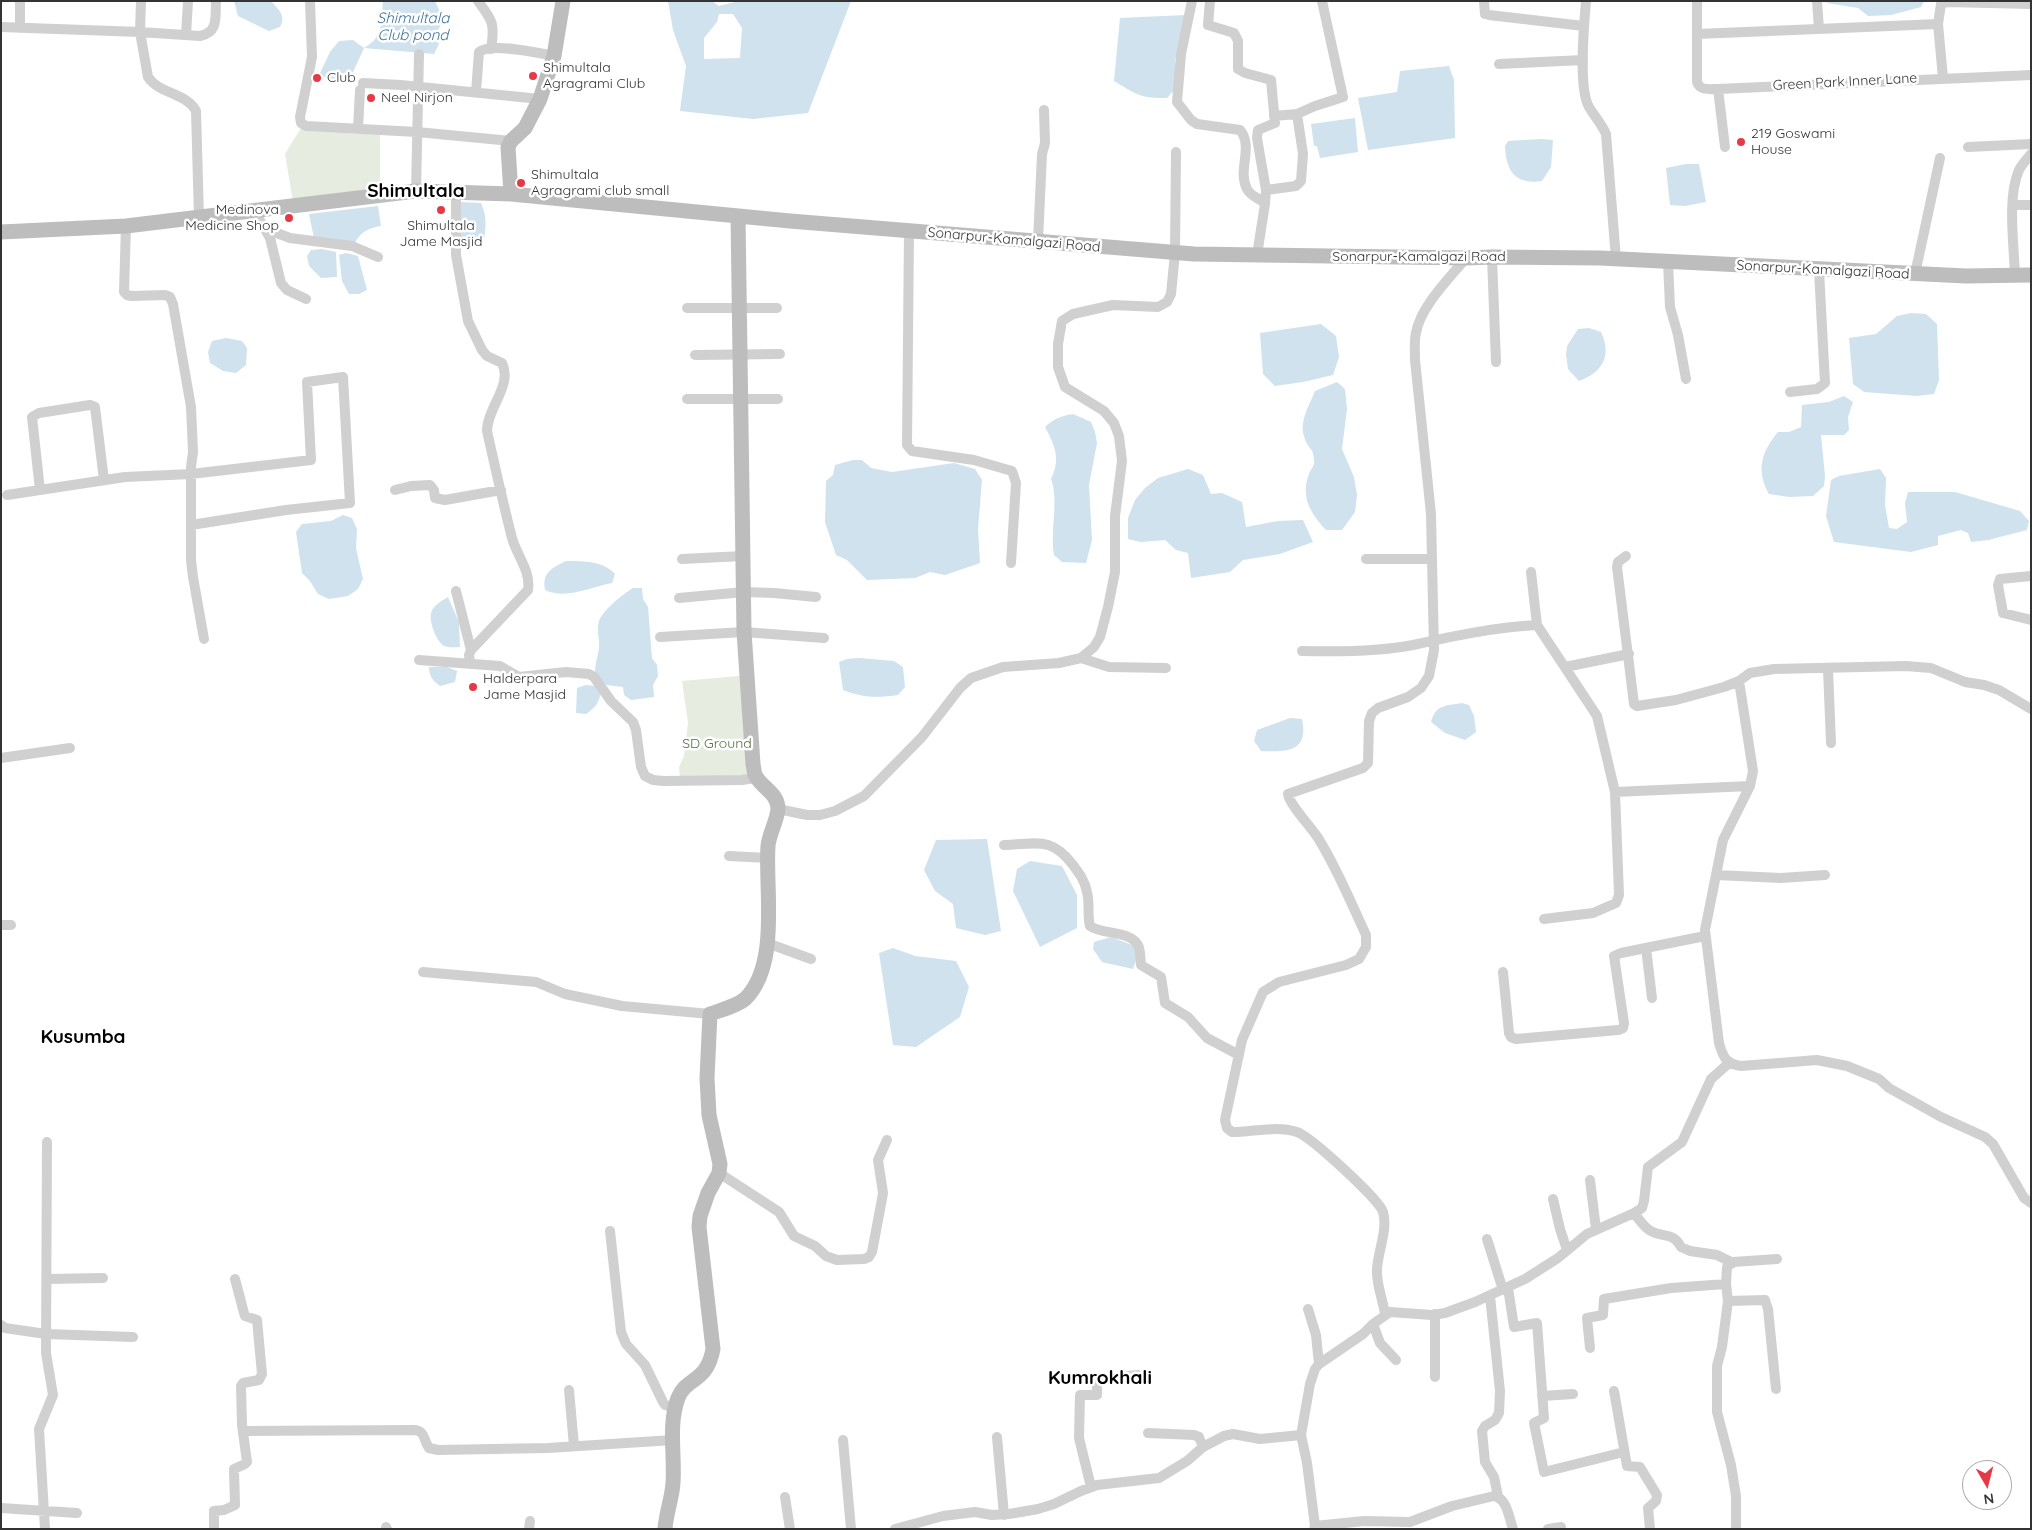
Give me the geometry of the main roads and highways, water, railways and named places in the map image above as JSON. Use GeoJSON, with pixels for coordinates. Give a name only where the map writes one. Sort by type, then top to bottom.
{"type":"FeatureCollection","features":[{"type":"Feature","properties":{"kind":"main road"},"geometry":{"type":"LineString","coordinates":[[511,194],[508,147],[511,141],[525,128],[540,99],[554,56],[564,1]]}},
{"type":"Feature","properties":{"kind":"main road","name":"Sonarpur-Kamalgazi Road"},"geometry":{"type":"LineString","coordinates":[[1,232],[126,226],[416,190],[511,194],[738,216],[1174,253],[1616,259],[1966,276],[2031,275]]}},
{"type":"Feature","properties":{"kind":"main road"},"geometry":{"type":"LineString","coordinates":[[665,1529],[673,1482],[675,1408],[681,1391],[707,1370],[713,1349],[699,1222],[708,1193],[719,1173],[718,1150],[708,1103],[707,1078],[710,1014],[744,1000],[760,975],[767,942],[769,894],[768,844],[778,809],[775,797],[756,778],[753,764],[744,632],[743,481],[740,399],[741,307],[738,216]]}},
{"type":"Feature","properties":{"kind":"water"},"geometry":{"type":"Polygon","coordinates":[[[234,1],[272,2],[280,11],[282,17],[280,27],[269,31],[238,16],[234,1]]]}},
{"type":"Feature","properties":{"kind":"water","name":"Shimultala Club pond"},"geometry":{"type":"Polygon","coordinates":[[[383,1],[435,1],[442,20],[436,35],[439,44],[434,54],[364,48],[379,33],[383,1]]]}},
{"type":"Feature","properties":{"kind":"water"},"geometry":{"type":"Polygon","coordinates":[[[668,1],[712,1],[719,6],[739,1],[851,1],[808,113],[753,119],[680,111],[686,66],[673,30],[668,1]],[[719,14],[717,22],[704,38],[704,59],[740,58],[742,28],[733,14],[719,14]]]}},
{"type":"Feature","properties":{"kind":"water"},"geometry":{"type":"Polygon","coordinates":[[[1827,1],[1924,1],[1921,7],[1891,15],[1868,16],[1858,8],[1827,3],[1827,1]]]}},
{"type":"Feature","properties":{"kind":"water"},"geometry":{"type":"Polygon","coordinates":[[[1185,15],[1175,60],[1176,88],[1167,98],[1151,98],[1139,95],[1114,81],[1120,18],[1185,15]]]}},
{"type":"Feature","properties":{"kind":"water"},"geometry":{"type":"Polygon","coordinates":[[[353,40],[364,48],[349,81],[336,79],[328,81],[320,73],[330,52],[339,41],[353,40]]]}},
{"type":"Feature","properties":{"kind":"water"},"geometry":{"type":"Polygon","coordinates":[[[1449,66],[1454,80],[1455,138],[1368,150],[1358,98],[1397,92],[1400,71],[1449,66]]]}},
{"type":"Feature","properties":{"kind":"water"},"geometry":{"type":"Polygon","coordinates":[[[1355,118],[1358,152],[1320,158],[1317,146],[1314,146],[1311,124],[1355,118]]]}},
{"type":"Feature","properties":{"kind":"water"},"geometry":{"type":"Polygon","coordinates":[[[1553,140],[1551,167],[1542,181],[1525,181],[1510,169],[1507,163],[1505,146],[1508,141],[1553,140]]]}},
{"type":"Feature","properties":{"kind":"water"},"geometry":{"type":"Polygon","coordinates":[[[1686,164],[1699,164],[1706,202],[1685,206],[1670,205],[1666,168],[1686,164]]]}},
{"type":"Feature","properties":{"kind":"water"},"geometry":{"type":"Polygon","coordinates":[[[460,202],[481,203],[486,221],[484,240],[478,243],[462,244],[460,238],[460,202]]]}},
{"type":"Feature","properties":{"kind":"water"},"geometry":{"type":"Polygon","coordinates":[[[378,206],[381,226],[365,231],[355,243],[314,238],[309,214],[378,206]]]}},
{"type":"Feature","properties":{"kind":"water"},"geometry":{"type":"Polygon","coordinates":[[[322,249],[336,252],[337,277],[321,278],[309,266],[307,256],[311,250],[322,249]]]}},
{"type":"Feature","properties":{"kind":"water"},"geometry":{"type":"Polygon","coordinates":[[[346,253],[358,256],[367,290],[359,294],[349,294],[342,281],[339,255],[346,253]]]}},
{"type":"Feature","properties":{"kind":"water"},"geometry":{"type":"Polygon","coordinates":[[[1911,313],[1926,314],[1937,324],[1939,380],[1934,394],[1917,396],[1864,392],[1853,384],[1849,338],[1876,334],[1897,316],[1911,313]]]}},
{"type":"Feature","properties":{"kind":"water"},"geometry":{"type":"Polygon","coordinates":[[[1321,324],[1336,336],[1339,357],[1333,375],[1275,386],[1263,374],[1260,333],[1321,324]]]}},
{"type":"Feature","properties":{"kind":"water"},"geometry":{"type":"Polygon","coordinates":[[[1589,328],[1601,332],[1606,349],[1605,356],[1603,362],[1594,373],[1579,381],[1568,369],[1567,346],[1578,329],[1589,328]]]}},
{"type":"Feature","properties":{"kind":"water"},"geometry":{"type":"Polygon","coordinates":[[[226,338],[242,341],[247,348],[246,365],[236,373],[223,371],[210,363],[208,352],[212,341],[226,338]]]}},
{"type":"Feature","properties":{"kind":"water"},"geometry":{"type":"Polygon","coordinates":[[[1337,382],[1345,389],[1347,409],[1342,449],[1354,477],[1357,495],[1355,512],[1342,530],[1326,530],[1316,518],[1306,498],[1307,482],[1314,462],[1313,453],[1303,433],[1303,427],[1305,415],[1315,391],[1337,382]]]}},
{"type":"Feature","properties":{"kind":"water"},"geometry":{"type":"Polygon","coordinates":[[[1844,396],[1853,402],[1848,417],[1849,430],[1844,435],[1821,435],[1825,476],[1824,486],[1813,496],[1789,497],[1769,494],[1763,477],[1762,462],[1772,439],[1778,432],[1789,432],[1801,427],[1802,405],[1829,402],[1844,396]]]}},
{"type":"Feature","properties":{"kind":"water"},"geometry":{"type":"Polygon","coordinates":[[[1073,414],[1091,422],[1097,443],[1089,485],[1092,540],[1086,563],[1062,562],[1054,555],[1053,546],[1054,496],[1051,479],[1056,465],[1056,453],[1045,427],[1057,418],[1073,414]]]}},
{"type":"Feature","properties":{"kind":"water"},"geometry":{"type":"Polygon","coordinates":[[[853,460],[862,460],[871,468],[892,472],[954,463],[975,469],[982,480],[978,529],[980,563],[945,575],[930,572],[915,578],[867,580],[847,560],[836,555],[825,522],[826,481],[833,475],[835,465],[853,460]]]}},
{"type":"Feature","properties":{"kind":"water"},"geometry":{"type":"Polygon","coordinates":[[[1188,469],[1203,475],[1211,494],[1222,493],[1242,502],[1246,527],[1278,521],[1303,520],[1313,542],[1280,554],[1243,560],[1230,572],[1191,578],[1188,553],[1176,550],[1165,540],[1141,542],[1128,539],[1128,518],[1135,500],[1145,488],[1158,478],[1188,469]]]}},
{"type":"Feature","properties":{"kind":"water"},"geometry":{"type":"Polygon","coordinates":[[[1880,469],[1886,478],[1885,505],[1889,528],[1897,529],[1907,522],[1905,503],[1908,492],[1955,492],[2020,511],[2029,521],[2027,530],[1988,540],[1971,542],[1968,533],[1961,530],[1938,536],[1938,545],[1911,552],[1834,542],[1826,516],[1831,480],[1839,476],[1880,469]]]}},
{"type":"Feature","properties":{"kind":"water"},"geometry":{"type":"Polygon","coordinates":[[[343,515],[352,518],[357,529],[356,548],[363,579],[358,589],[348,596],[329,599],[318,594],[310,581],[302,573],[296,532],[302,524],[331,521],[343,515]]]}},
{"type":"Feature","properties":{"kind":"water"},"geometry":{"type":"Polygon","coordinates":[[[566,561],[586,562],[605,566],[615,574],[612,583],[578,592],[561,594],[545,590],[545,579],[549,571],[566,561]]]}},
{"type":"Feature","properties":{"kind":"water"},"geometry":{"type":"Polygon","coordinates":[[[633,588],[642,588],[643,599],[648,607],[652,658],[657,665],[658,676],[653,685],[654,697],[631,700],[624,695],[623,687],[606,685],[595,672],[595,666],[599,648],[599,621],[609,607],[633,588]]]}},
{"type":"Feature","properties":{"kind":"water"},"geometry":{"type":"Polygon","coordinates":[[[448,597],[459,622],[460,647],[450,647],[441,644],[432,626],[432,610],[448,597]]]}},
{"type":"Feature","properties":{"kind":"water"},"geometry":{"type":"Polygon","coordinates":[[[859,658],[894,661],[903,667],[905,687],[898,695],[884,697],[864,696],[843,690],[839,662],[859,658]]]}},
{"type":"Feature","properties":{"kind":"water"},"geometry":{"type":"Polygon","coordinates":[[[429,667],[447,667],[457,671],[455,682],[440,686],[432,678],[429,667]]]}},
{"type":"Feature","properties":{"kind":"water"},"geometry":{"type":"Polygon","coordinates":[[[586,685],[596,686],[601,692],[598,702],[586,714],[576,713],[577,688],[586,685]]]}},
{"type":"Feature","properties":{"kind":"water"},"geometry":{"type":"Polygon","coordinates":[[[1462,703],[1469,705],[1474,716],[1476,732],[1465,740],[1445,733],[1431,722],[1433,716],[1442,707],[1462,703]]]}},
{"type":"Feature","properties":{"kind":"water"},"geometry":{"type":"Polygon","coordinates":[[[1290,718],[1302,719],[1303,730],[1299,744],[1287,750],[1261,751],[1254,741],[1257,730],[1290,718]]]}},
{"type":"Feature","properties":{"kind":"water"},"geometry":{"type":"Polygon","coordinates":[[[987,839],[1001,931],[985,935],[956,928],[953,904],[935,891],[924,870],[936,840],[987,839]]]}},
{"type":"Feature","properties":{"kind":"water"},"geometry":{"type":"Polygon","coordinates":[[[1030,861],[1062,866],[1077,895],[1077,928],[1040,947],[1013,891],[1017,869],[1030,861]]]}},
{"type":"Feature","properties":{"kind":"water"},"geometry":{"type":"Polygon","coordinates":[[[1111,937],[1140,948],[1133,969],[1102,962],[1093,949],[1094,942],[1111,937]]]}},
{"type":"Feature","properties":{"kind":"water"},"geometry":{"type":"Polygon","coordinates":[[[893,948],[915,956],[956,961],[969,987],[960,1017],[916,1047],[893,1045],[879,953],[893,948]]]}},
{"type":"Feature","properties":{"kind":"place","name":"Shimultala Agragrami Club"},"geometry":{"type":"Point","coordinates":[533,76]}},
{"type":"Feature","properties":{"kind":"place","name":"Club"},"geometry":{"type":"Point","coordinates":[317,78]}},
{"type":"Feature","properties":{"kind":"place","name":"Neel Nirjon"},"geometry":{"type":"Point","coordinates":[371,98]}},
{"type":"Feature","properties":{"kind":"place","name":"219 Goswami House"},"geometry":{"type":"Point","coordinates":[1741,142]}},
{"type":"Feature","properties":{"kind":"place","name":"Shimultala Agragrami club small"},"geometry":{"type":"Point","coordinates":[521,183]}},
{"type":"Feature","properties":{"kind":"place","name":"Shimultala Jame Masjid"},"geometry":{"type":"Point","coordinates":[441,210]}},
{"type":"Feature","properties":{"kind":"place","name":"Medinova Medicine Shop"},"geometry":{"type":"Point","coordinates":[289,218]}},
{"type":"Feature","properties":{"kind":"place","name":"Halderpara Jame Masjid"},"geometry":{"type":"Point","coordinates":[473,687]}},
{"type":"Feature","properties":{"kind":"district","name":"Shimultala"},"geometry":{"type":"Point","coordinates":[416,191]}},
{"type":"Feature","properties":{"kind":"district","name":"Kusumba"},"geometry":{"type":"Point","coordinates":[83,1037]}},
{"type":"Feature","properties":{"kind":"district","name":"Kumrokhali"},"geometry":{"type":"Point","coordinates":[1100,1378]}},
{"type":"Feature","properties":{"kind":"park label","name":"SD Ground"},"geometry":{"type":"Point","coordinates":[717,744]}}]}
